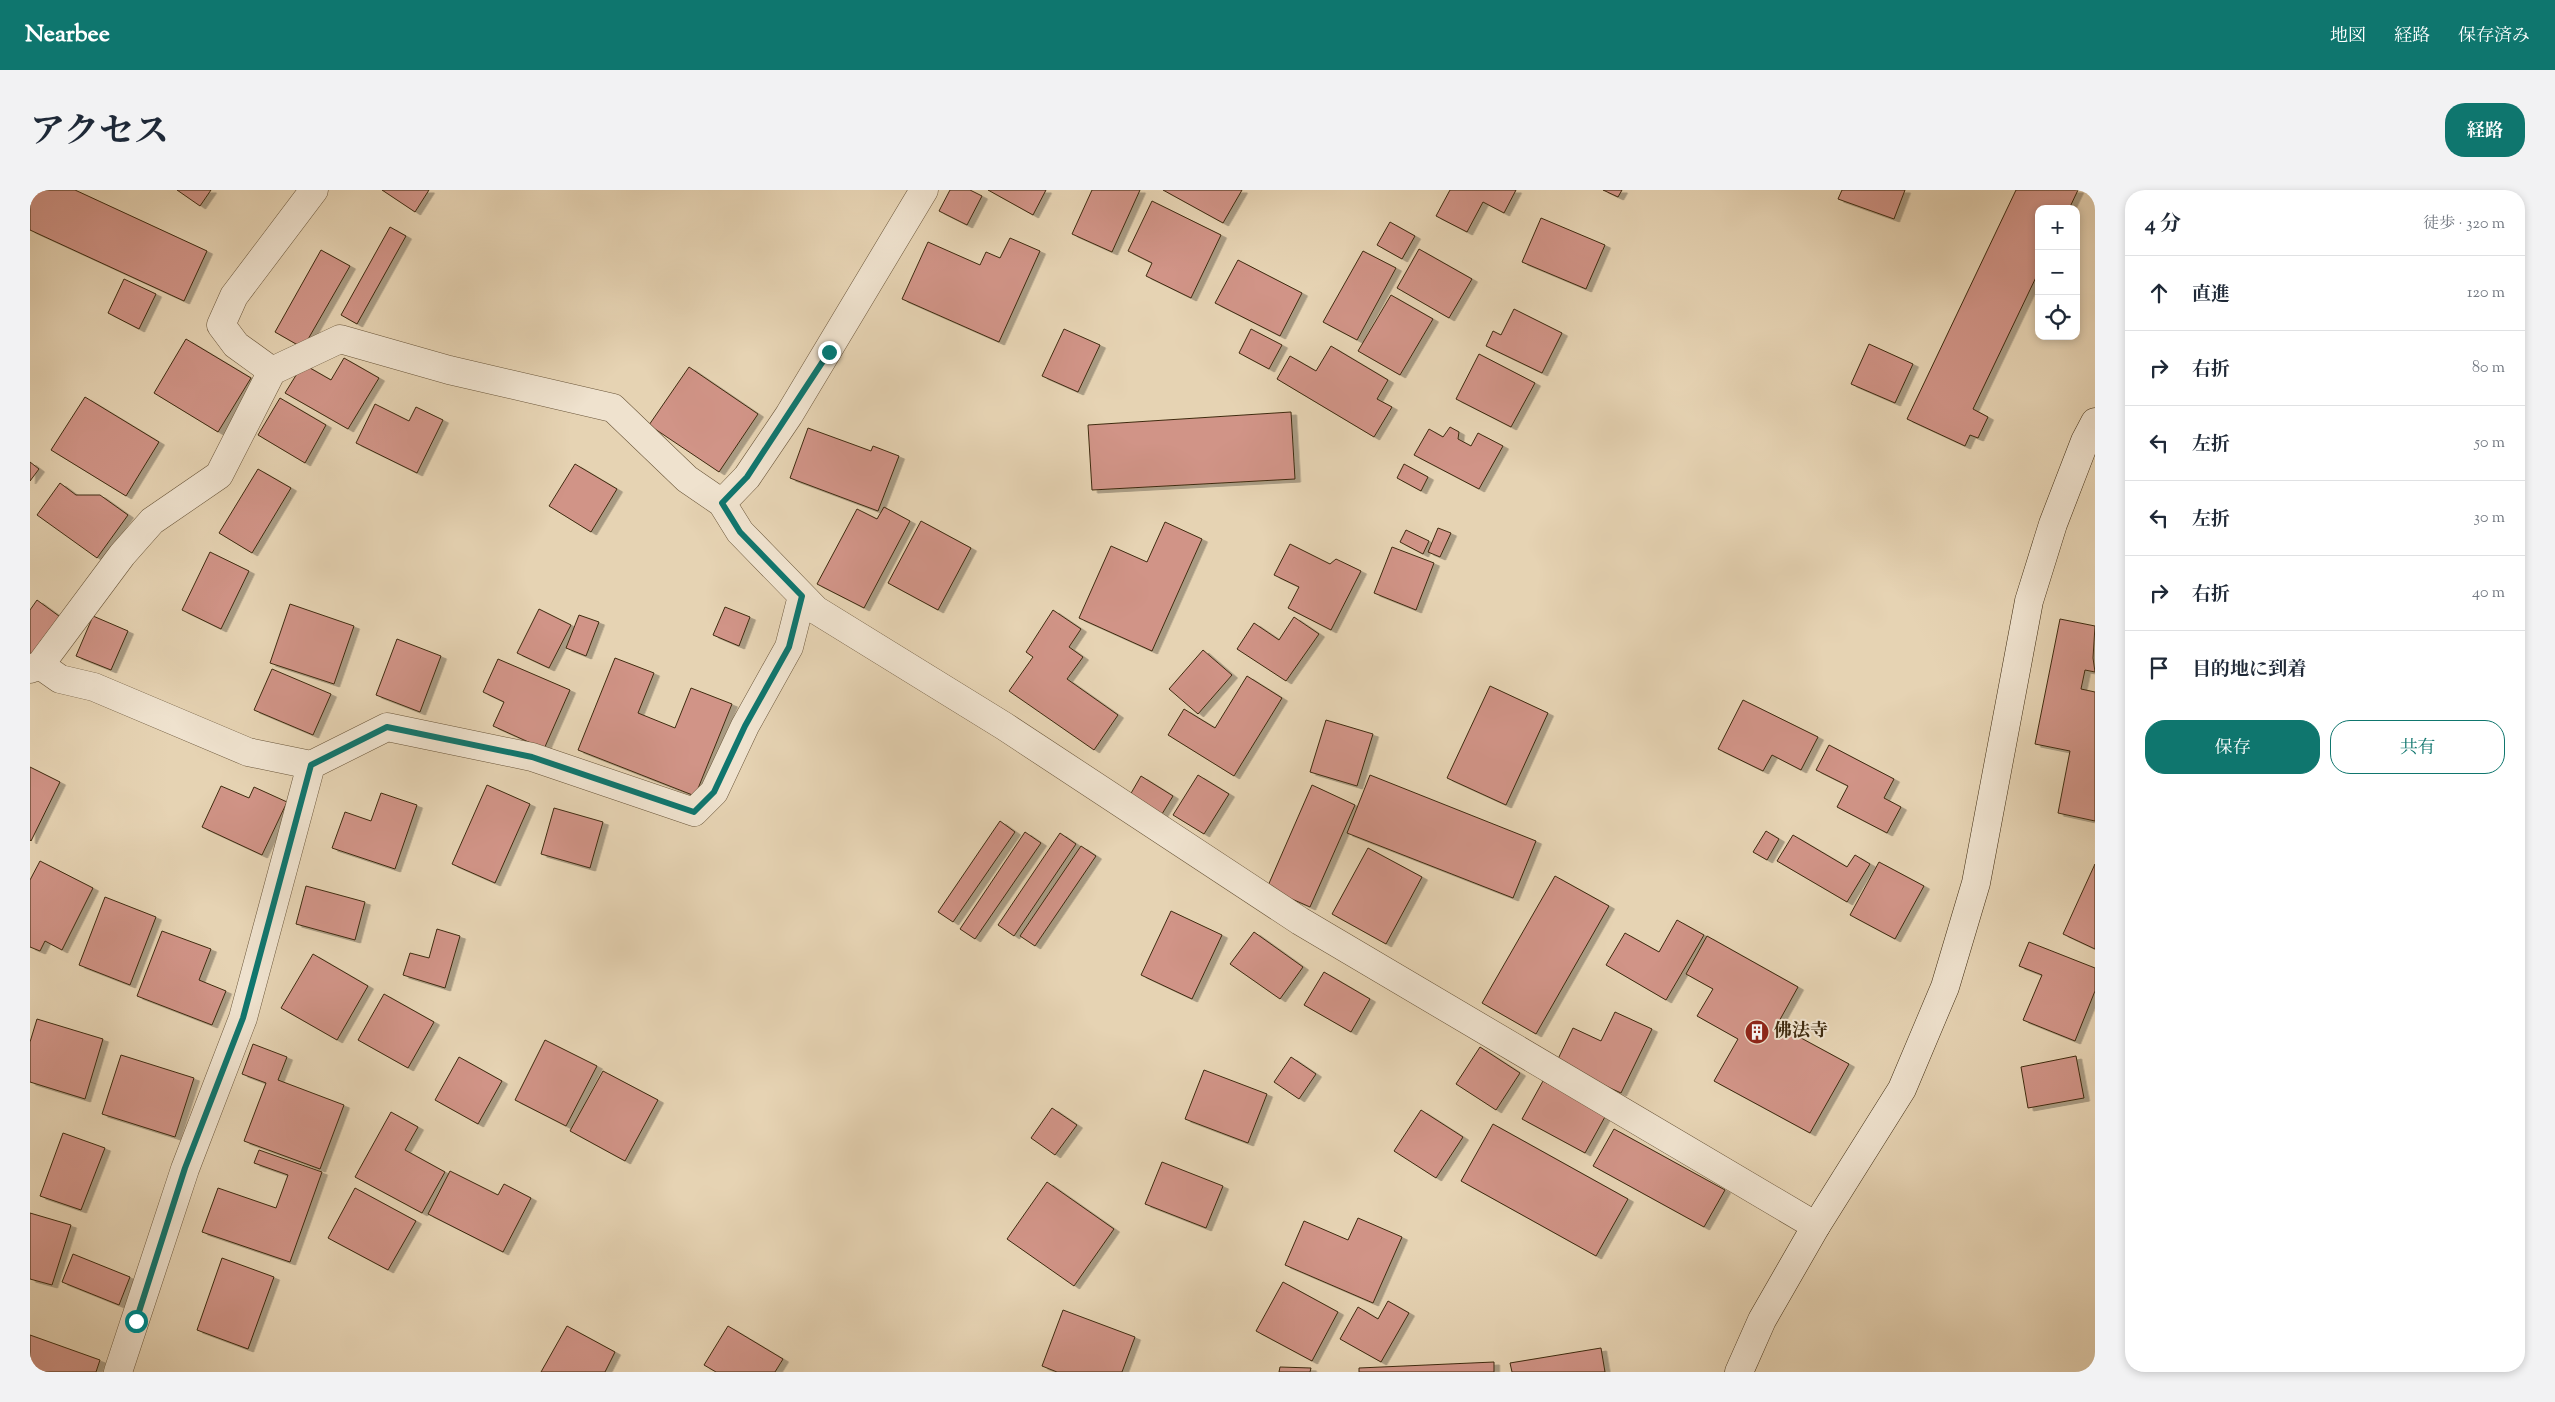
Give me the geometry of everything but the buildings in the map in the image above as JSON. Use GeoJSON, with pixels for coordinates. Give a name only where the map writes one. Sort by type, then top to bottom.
{"type":"FeatureCollection","features":[{"type":"Feature","properties":{"kind":"street"},"geometry":{"type":"LineString","coordinates":[[272,371],[236,345],[221,325],[234,296],[314,190]]}},
{"type":"Feature","properties":{"kind":"street"},"geometry":{"type":"LineString","coordinates":[[722,503],[747,477],[789,415],[924,190]]}},
{"type":"Feature","properties":{"kind":"street"},"geometry":{"type":"LineString","coordinates":[[802,596],[789,647],[745,726],[714,792],[694,812],[532,757],[387,727],[311,765],[248,752],[94,687],[60,679],[35,667],[122,555],[152,522],[219,475],[272,371],[340,339],[449,370],[612,408],[687,479],[722,503],[740,532],[816,610],[1004,726],[1300,921],[1816,1226]]}},
{"type":"Feature","properties":{"kind":"street"},"geometry":{"type":"LineString","coordinates":[[1739,1372],[1762,1320],[1816,1226],[1902,1089],[1946,987],[1976,883],[2029,601],[2053,524],[2085,441],[2095,422]]}},
{"type":"Feature","properties":{"kind":"street"},"geometry":{"type":"LineString","coordinates":[[118,1372],[185,1168],[243,1018],[311,765]]}},
{"type":"Feature","properties":{"kind":"place","name":"佛法寺"},"geometry":{"type":"Point","coordinates":[1757,1032]}},
{"type":"Feature","properties":{"kind":"route"},"geometry":{"type":"LineString","coordinates":[[136,1321],[185,1168],[243,1018],[311,765],[387,727],[532,757],[694,812],[714,792],[745,726],[789,647],[802,596],[740,532],[722,503],[747,477],[829,352]]}}]}
